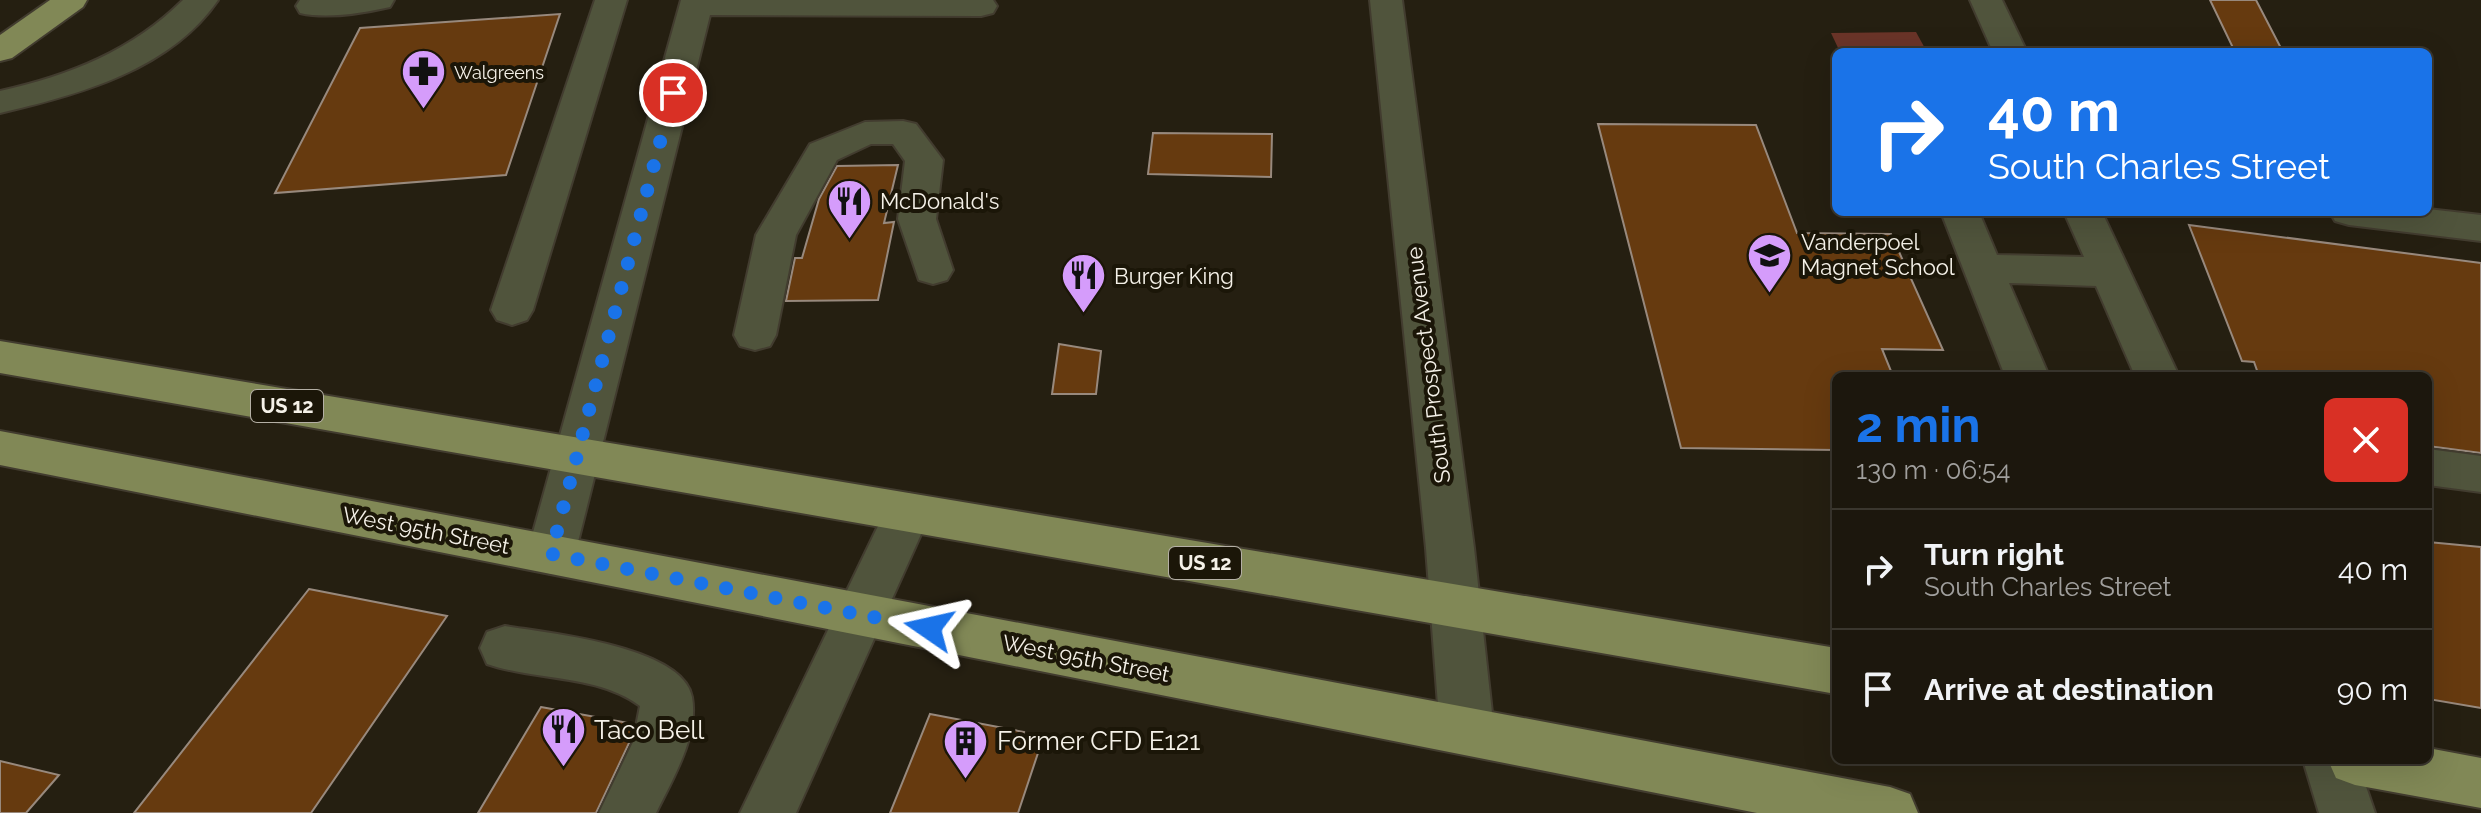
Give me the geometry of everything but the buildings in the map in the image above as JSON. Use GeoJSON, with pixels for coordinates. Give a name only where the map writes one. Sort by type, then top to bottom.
{"type":"FeatureCollection","features":[{"type":"Feature","properties":{"kind":"main road"},"geometry":{"type":"LineString","coordinates":[[0,51],[71,0]]}},
{"type":"Feature","properties":{"kind":"main road","name":"US 12"},"geometry":{"type":"LineString","coordinates":[[0,357],[1832,670]]}},
{"type":"Feature","properties":{"kind":"main road","name":"West 95th Street"},"geometry":{"type":"LineString","coordinates":[[0,448],[1890,813]]}},
{"type":"Feature","properties":{"kind":"main road"},"geometry":{"type":"LineString","coordinates":[[2377,764],[2481,783]]}},
{"type":"Feature","properties":{"kind":"street"},"geometry":{"type":"LineString","coordinates":[[0,102],[56,89],[108,69],[166,34],[202,0]]}},
{"type":"Feature","properties":{"kind":"street"},"geometry":{"type":"LineString","coordinates":[[312,6],[378,0]]}},
{"type":"Feature","properties":{"kind":"street","name":"South Prospect Avenue"},"geometry":{"type":"LineString","coordinates":[[1386,0],[1467,731]]}},
{"type":"Feature","properties":{"kind":"street"},"geometry":{"type":"LineString","coordinates":[[1986,0],[2008,48]]}},
{"type":"Feature","properties":{"kind":"street"},"geometry":{"type":"LineString","coordinates":[[551,554],[696,2],[981,6]]}},
{"type":"Feature","properties":{"kind":"street"},"geometry":{"type":"LineString","coordinates":[[512,310],[586,77],[565,63],[574,26],[582,18],[609,5]]}},
{"type":"Feature","properties":{"kind":"street"},"geometry":{"type":"LineString","coordinates":[[755,335],[776,235],[823,152],[865,133],[903,132],[924,160],[917,219],[933,270]]}},
{"type":"Feature","properties":{"kind":"street"},"geometry":{"type":"LineString","coordinates":[[1962,216],[2025,372]]}},
{"type":"Feature","properties":{"kind":"street"},"geometry":{"type":"LineString","coordinates":[[2085,216],[2155,372]]}},
{"type":"Feature","properties":{"kind":"street"},"geometry":{"type":"LineString","coordinates":[[2382,216],[2481,228]]}},
{"type":"Feature","properties":{"kind":"street"},"geometry":{"type":"LineString","coordinates":[[1983,269],[2110,272]]}},
{"type":"Feature","properties":{"kind":"street"},"geometry":{"type":"LineString","coordinates":[[2432,468],[2481,474]]}},
{"type":"Feature","properties":{"kind":"street"},"geometry":{"type":"LineString","coordinates":[[768,813],[908,512]]}},
{"type":"Feature","properties":{"kind":"street"},"geometry":{"type":"LineString","coordinates":[[505,648],[616,670],[651,682],[666,696],[667,720],[661,745],[627,813]]}},
{"type":"Feature","properties":{"kind":"street"},"geometry":{"type":"LineString","coordinates":[[2331,764],[2347,813]]}},
{"type":"Feature","properties":{"kind":"shaded area"},"geometry":{"type":"Polygon","coordinates":[[[1916,32],[1925,48],[1838,48],[1831,33],[1916,32]]]}},
{"type":"Feature","properties":{"kind":"place","name":"Walgreens"},"geometry":{"type":"Point","coordinates":[423,111]}},
{"type":"Feature","properties":{"kind":"place","name":"McDonald's"},"geometry":{"type":"Point","coordinates":[849,240]}},
{"type":"Feature","properties":{"kind":"place","name":"Vanderpoel Magnet School"},"geometry":{"type":"Point","coordinates":[1770,294]}},
{"type":"Feature","properties":{"kind":"place","name":"Burger King"},"geometry":{"type":"Point","coordinates":[1083,315]}},
{"type":"Feature","properties":{"kind":"place","name":"Taco Bell"},"geometry":{"type":"Point","coordinates":[563,769]}},
{"type":"Feature","properties":{"kind":"place","name":"Former CFD E121"},"geometry":{"type":"Point","coordinates":[966,780]}},
{"type":"Feature","properties":{"kind":"route"},"geometry":{"type":"LineString","coordinates":[[673,93],[551,554],[929,628]]}}]}
